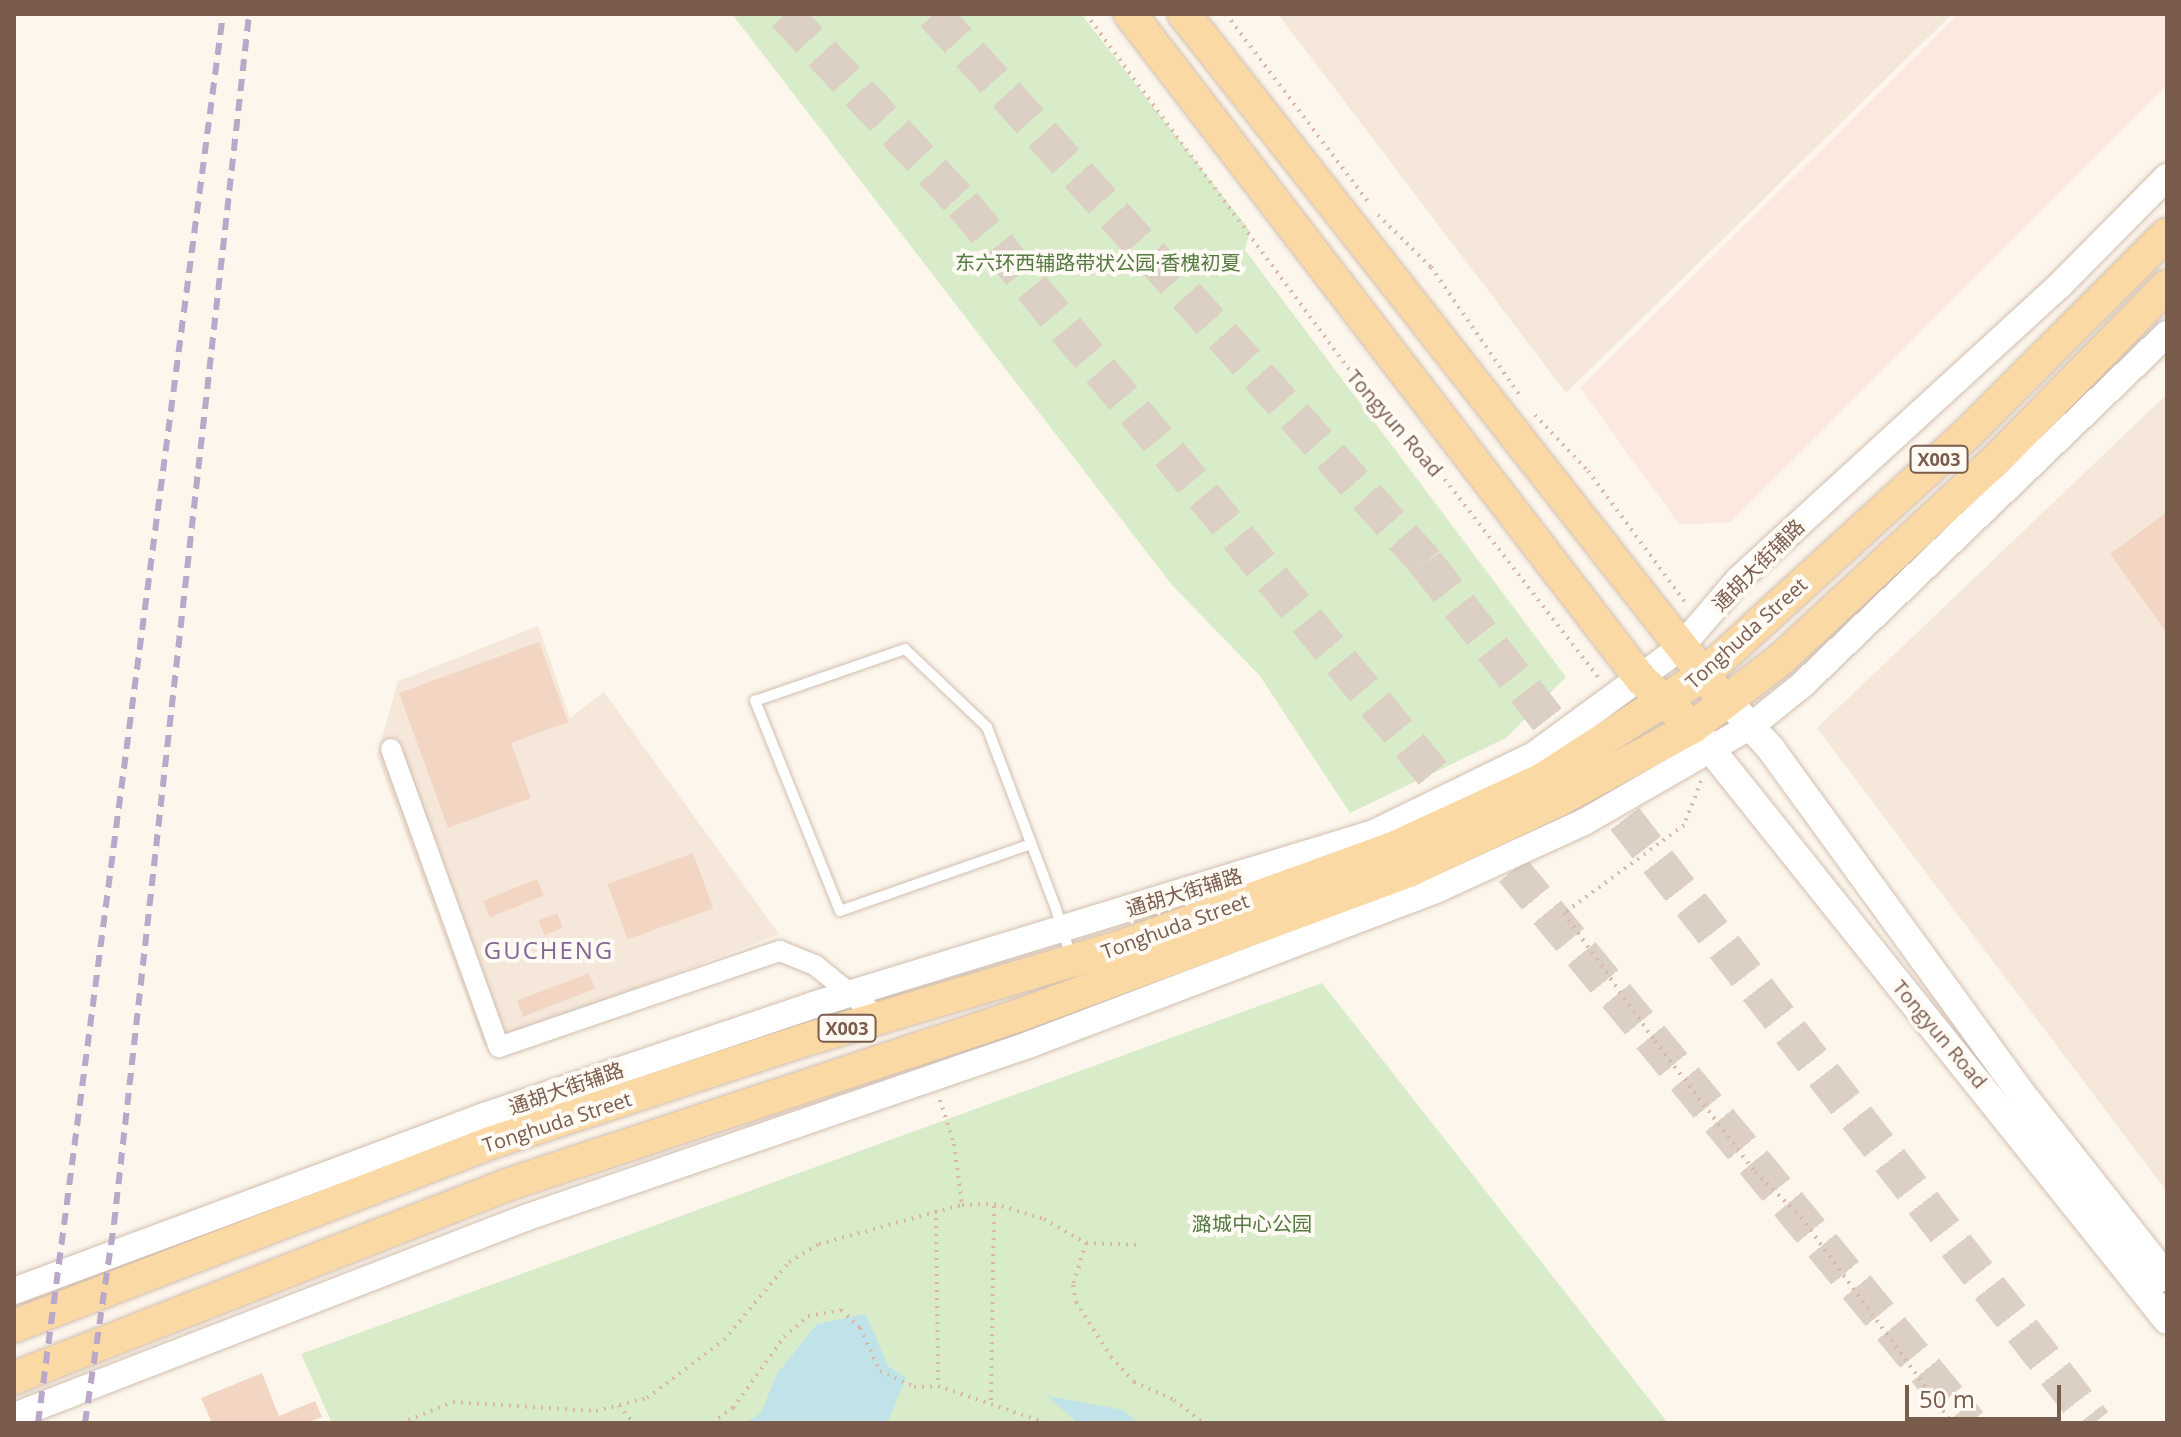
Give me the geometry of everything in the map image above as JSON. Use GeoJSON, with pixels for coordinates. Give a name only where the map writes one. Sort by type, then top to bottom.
{"type":"FeatureCollection","features":[{"type":"Feature","properties":{"kind":"main road","name":"Tongyun Road"},"geometry":{"type":"LineString","coordinates":[[1130,14],[1630,689],[1666,702],[1703,738],[2016,1106],[2167,1278]]}},
{"type":"Feature","properties":{"kind":"main road","name":"Tongyun Road"},"geometry":{"type":"LineString","coordinates":[[1184,14],[1702,676],[1751,726],[2167,1320]]}},
{"type":"Feature","properties":{"kind":"main road","name":"Tonghuda Street"},"geometry":{"type":"LineString","coordinates":[[14,1326],[490,1143],[880,1018],[1082,991],[1541,780],[1702,676],[1966,435],[2167,234]]}},
{"type":"Feature","properties":{"kind":"main road","name":"Tonghuda Street"},"geometry":{"type":"LineString","coordinates":[[14,1378],[507,1185],[1082,991],[1411,870],[1559,800],[1703,738],[1726,699],[1781,659],[1982,473],[2167,286]]}},
{"type":"Feature","properties":{"kind":"street","name":"通胡大街辅路"},"geometry":{"type":"LineString","coordinates":[[14,1291],[484,1116],[855,992],[1374,833],[1534,755],[1630,689],[1680,648],[1738,580],[2060,285],[2167,177]]}},
{"type":"Feature","properties":{"kind":"street"},"geometry":{"type":"LineString","coordinates":[[1703,738],[1751,726],[1876,621],[2167,334]]}},
{"type":"Feature","properties":{"kind":"street"},"geometry":{"type":"LineString","coordinates":[[391,749],[499,1047],[780,951],[815,965],[855,992],[880,1018]]}},
{"type":"Feature","properties":{"kind":"street"},"geometry":{"type":"LineString","coordinates":[[14,1416],[525,1218],[933,1078],[1082,991]]}},
{"type":"Feature","properties":{"kind":"lane"},"geometry":{"type":"LineString","coordinates":[[1031,844],[840,911],[755,701],[905,649],[987,727],[1031,844],[1062,928],[1082,991]]}},
{"type":"Feature","properties":{"kind":"path","name":"Tongyun Road"},"geometry":{"type":"LineString","coordinates":[[1086,14],[1373,402],[1425,454],[1585,664],[1630,689]]}},
{"type":"Feature","properties":{"kind":"path"},"geometry":{"type":"LineString","coordinates":[[1226,14],[1375,213],[1431,267],[1527,407],[1588,471],[1701,623]]}},
{"type":"Feature","properties":{"kind":"path"},"geometry":{"type":"LineString","coordinates":[[1703,738],[1684,825],[1564,913],[1655,1041],[1755,1172],[1801,1217],[1952,1423]]}},
{"type":"Feature","properties":{"kind":"path"},"geometry":{"type":"LineString","coordinates":[[933,1078],[954,1144],[962,1205]]}},
{"type":"Feature","properties":{"kind":"path"},"geometry":{"type":"LineString","coordinates":[[991,1400],[994,1204]]}},
{"type":"Feature","properties":{"kind":"path"},"geometry":{"type":"LineString","coordinates":[[401,1423],[453,1402],[596,1411],[647,1398],[687,1371],[724,1340],[789,1262],[819,1244],[936,1210],[994,1204],[1044,1219],[1086,1243],[1140,1245]]}},
{"type":"Feature","properties":{"kind":"path"},"geometry":{"type":"LineString","coordinates":[[936,1210],[938,1386]]}},
{"type":"Feature","properties":{"kind":"path"},"geometry":{"type":"LineString","coordinates":[[1086,1243],[1073,1285],[1076,1302],[1111,1357],[1134,1382],[1174,1400],[1203,1423]]}},
{"type":"Feature","properties":{"kind":"path"},"geometry":{"type":"LineString","coordinates":[[712,1423],[733,1408],[784,1337],[819,1314],[841,1310],[860,1328],[880,1371],[914,1387],[938,1386],[991,1400],[1046,1423]]}},
{"type":"Feature","properties":{"kind":"path"},"geometry":{"type":"LineString","coordinates":[[619,1405],[633,1423]]}},
{"type":"Feature","properties":{"kind":"shaded area"},"geometry":{"type":"Polygon","coordinates":[[[1278,14],[1952,14],[1566,393],[1278,14]]]}},
{"type":"Feature","properties":{"kind":"shaded area"},"geometry":{"type":"Polygon","coordinates":[[[1959,14],[2167,14],[2167,85],[1730,523],[1679,524],[1580,388],[1959,14]]]}},
{"type":"Feature","properties":{"kind":"shaded area"},"geometry":{"type":"Polygon","coordinates":[[[2167,394],[2167,1192],[1817,728],[2167,394]]]}},
{"type":"Feature","properties":{"kind":"shaded area"},"geometry":{"type":"Polygon","coordinates":[[[538,626],[570,718],[604,692],[779,934],[484,1046],[377,756],[398,681],[538,626]]]}},
{"type":"Feature","properties":{"kind":"green space","name":"东六环西辅路带状公园·香槐初夏"},"geometry":{"type":"Polygon","coordinates":[[[732,14],[1081,14],[1250,231],[1245,250],[1566,677],[1506,738],[1350,813],[1260,676],[1172,585],[732,14]]]}},
{"type":"Feature","properties":{"kind":"green space","name":"潞城中心公园"},"geometry":{"type":"Polygon","coordinates":[[[1322,983],[1668,1423],[332,1423],[301,1354],[1322,983]]]}},
{"type":"Feature","properties":{"kind":"water"},"geometry":{"type":"Polygon","coordinates":[[[866,1314],[888,1366],[906,1378],[887,1423],[745,1423],[761,1413],[777,1374],[817,1324],[866,1314]]]}},
{"type":"Feature","properties":{"kind":"water"},"geometry":{"type":"Polygon","coordinates":[[[1047,1396],[1123,1410],[1138,1423],[1078,1423],[1047,1396]]]}},
{"type":"Feature","properties":{"kind":"building"},"geometry":{"type":"Polygon","coordinates":[[[2167,512],[2167,633],[2110,554],[2167,512]]]}},
{"type":"Feature","properties":{"kind":"building"},"geometry":{"type":"Polygon","coordinates":[[[539,642],[568,722],[511,743],[531,798],[448,828],[399,693],[539,642]]]}},
{"type":"Feature","properties":{"kind":"building"},"geometry":{"type":"Polygon","coordinates":[[[693,853],[713,908],[628,940],[607,884],[693,853]]]}},
{"type":"Feature","properties":{"kind":"building"},"geometry":{"type":"Polygon","coordinates":[[[537,879],[544,896],[490,917],[483,901],[537,879]]]}},
{"type":"Feature","properties":{"kind":"building"},"geometry":{"type":"Polygon","coordinates":[[[557,913],[563,928],[544,935],[538,920],[557,913]]]}},
{"type":"Feature","properties":{"kind":"building"},"geometry":{"type":"Polygon","coordinates":[[[589,973],[595,989],[523,1016],[517,1001],[589,973]]]}},
{"type":"Feature","properties":{"kind":"building"},"geometry":{"type":"Polygon","coordinates":[[[262,1373],[279,1416],[315,1401],[322,1417],[307,1423],[212,1423],[201,1398],[262,1373]]]}},
{"type":"Feature","properties":{"kind":"tunnel"},"geometry":{"type":"LineString","coordinates":[[785,14],[963,204],[1969,1423]]}},
{"type":"Feature","properties":{"kind":"tunnel"},"geometry":{"type":"LineString","coordinates":[[934,14],[1426,563],[2094,1423]]}},
{"type":"Feature","properties":{"kind":"railway"},"geometry":{"type":"LineString","coordinates":[[38,1423],[223,14]]}},
{"type":"Feature","properties":{"kind":"railway"},"geometry":{"type":"LineString","coordinates":[[85,1423],[114,1224],[249,14]]}},
{"type":"Feature","properties":{"kind":"district","name":"GUCHENG"},"geometry":{"type":"Point","coordinates":[549,950]}}]}
